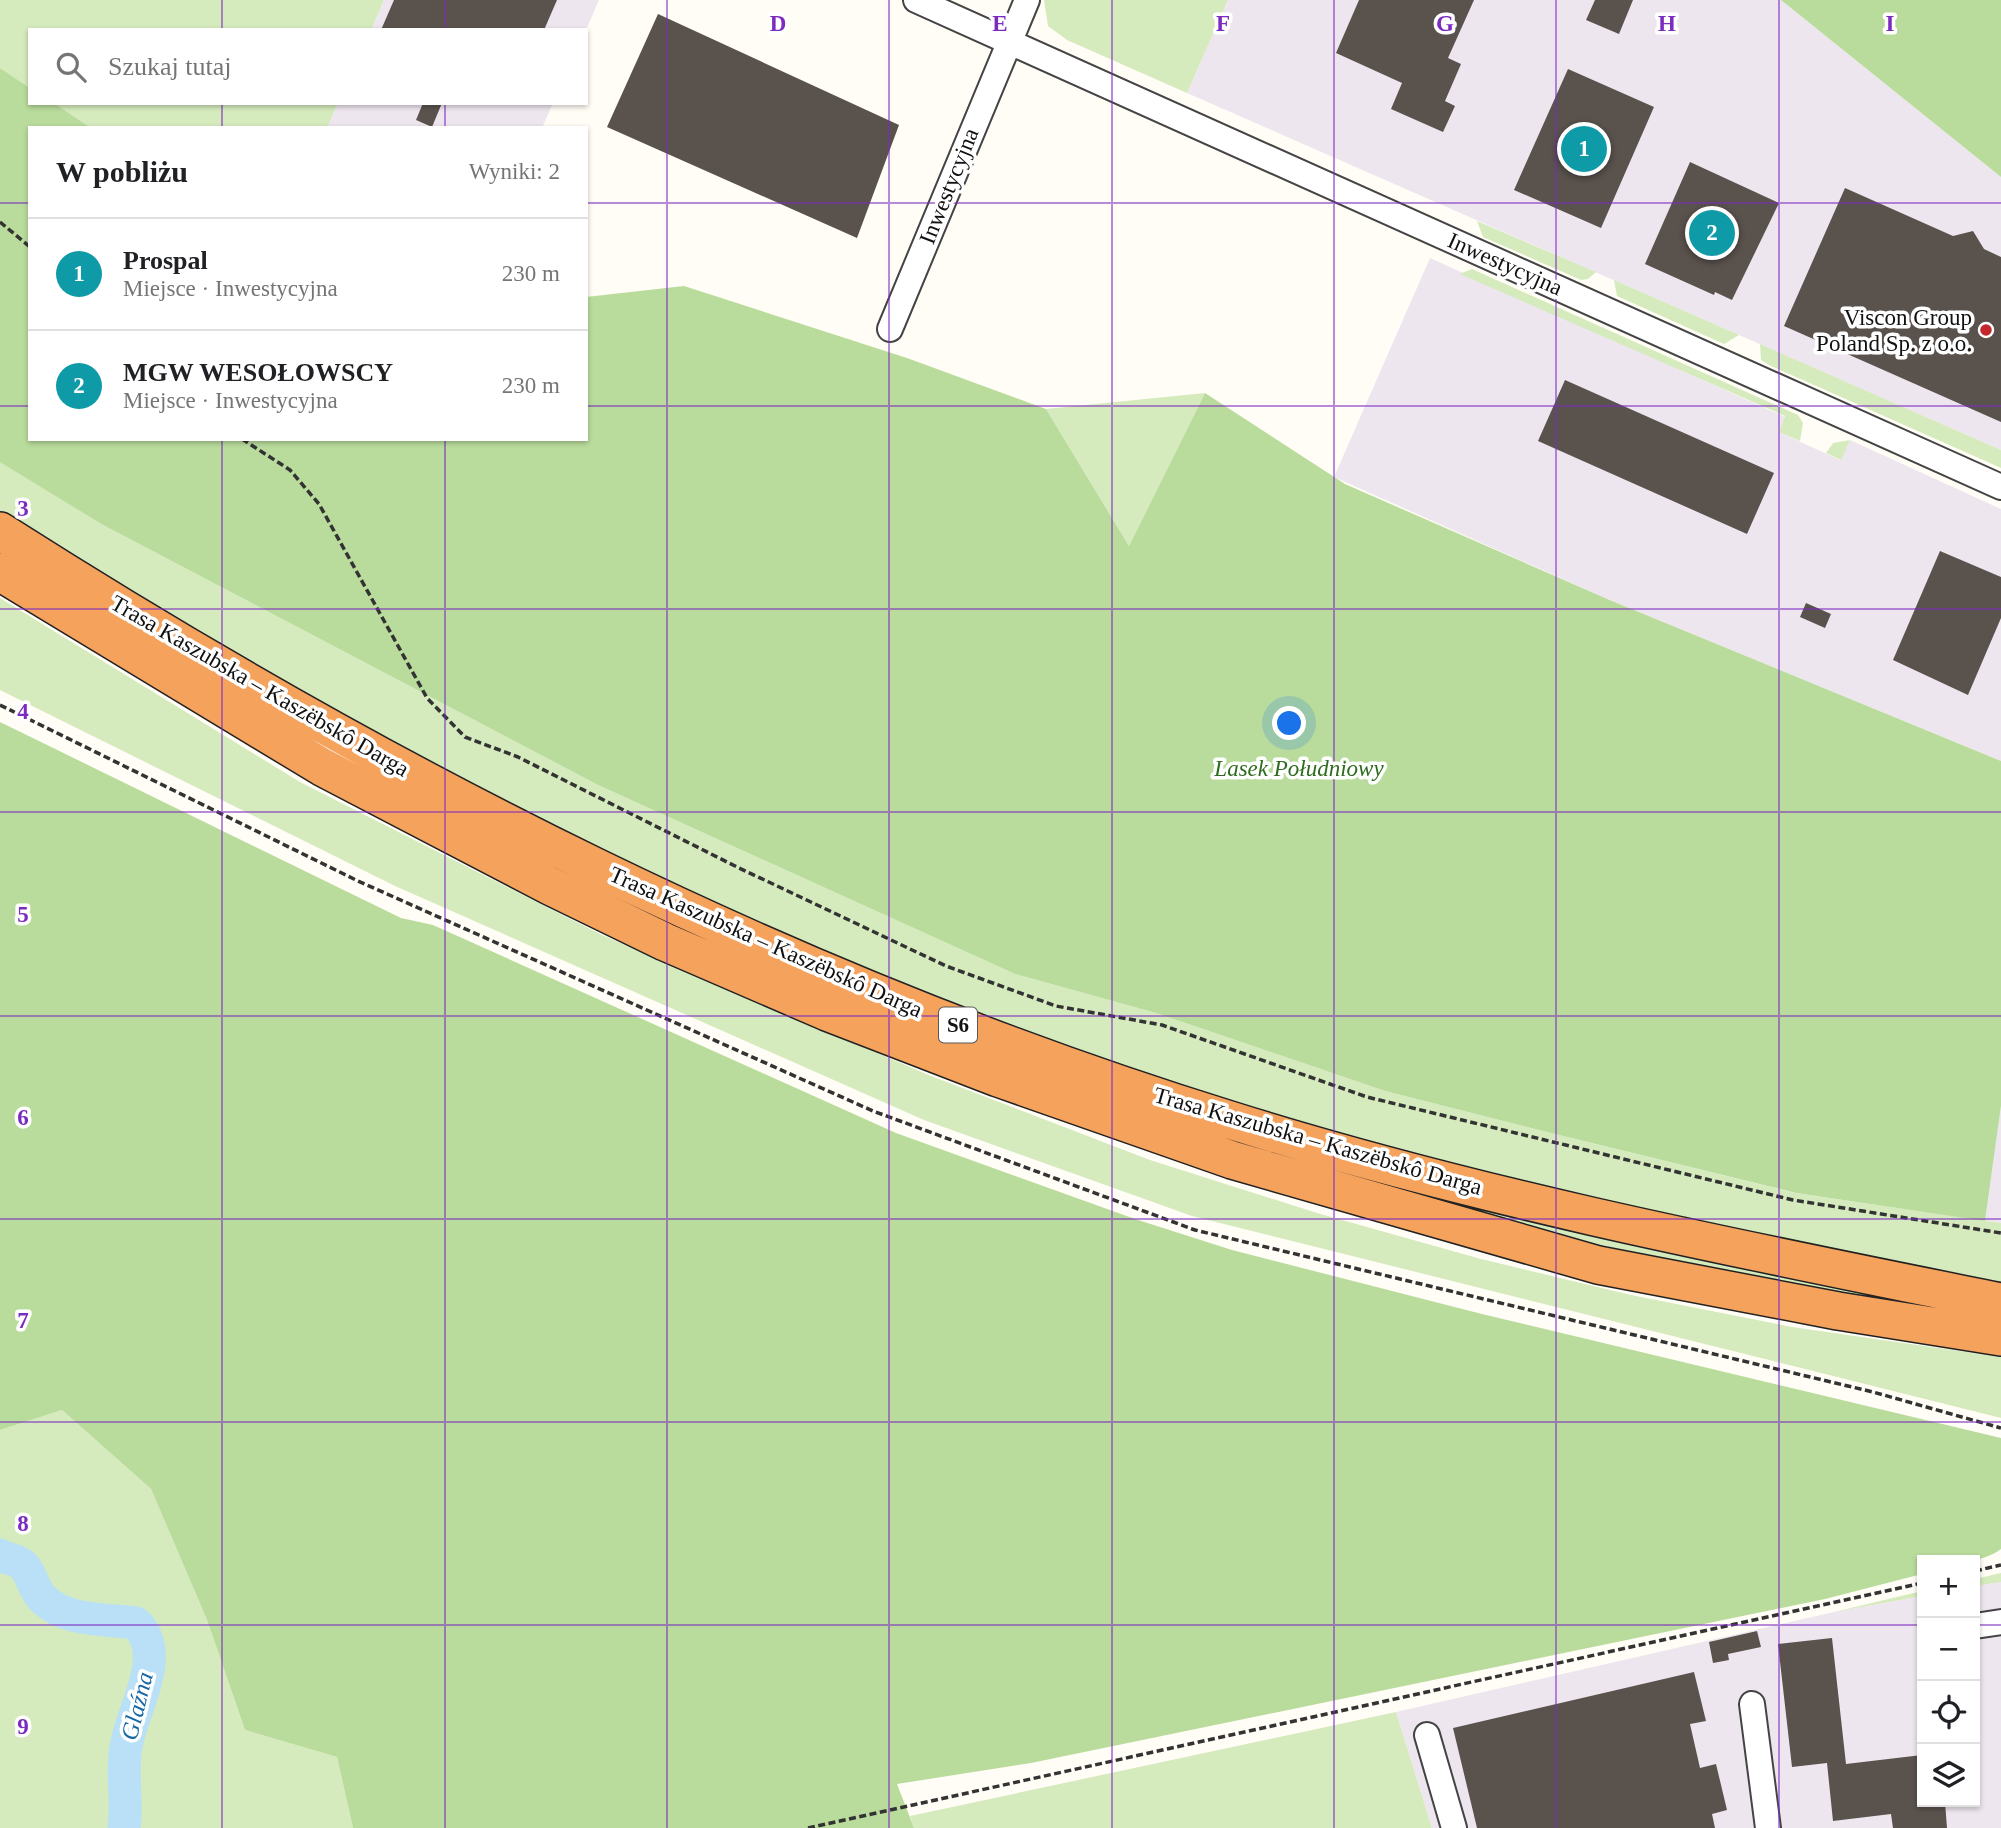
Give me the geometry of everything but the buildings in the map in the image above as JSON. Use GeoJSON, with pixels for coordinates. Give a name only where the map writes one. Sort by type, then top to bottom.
{"type":"FeatureCollection","features":[{"type":"Feature","properties":{"kind":"highway","name":"Trasa Kaszubska – Kaszëbskô Darga"},"geometry":{"type":"LineString","coordinates":[[0,531],[225,690],[435,828],[665,942],[827,1012],[998,1078],[1232,1160],[1598,1265],[1838,1311],[2001,1337]]}},
{"type":"Feature","properties":{"kind":"highway","name":"Trasa Kaszubska – Kaszëbskô Darga"},"geometry":{"type":"LineString","coordinates":[[0,572],[225,690],[453,795],[556,849],[847,981],[1000,1042],[1229,1120],[1394,1167],[1713,1244],[2001,1302]]}},
{"type":"Feature","properties":{"kind":"street","name":"Inwestycyjna"},"geometry":{"type":"LineString","coordinates":[[916,0],[2001,487]]}},
{"type":"Feature","properties":{"kind":"street"},"geometry":{"type":"LineString","coordinates":[[1009,42],[1027,0]]}},
{"type":"Feature","properties":{"kind":"street","name":"Inwestycyjna"},"geometry":{"type":"LineString","coordinates":[[890,329],[1009,42]]}},
{"type":"Feature","properties":{"kind":"street"},"geometry":{"type":"LineString","coordinates":[[225,690],[332,750],[435,828]]}},
{"type":"Feature","properties":{"kind":"street"},"geometry":{"type":"LineString","coordinates":[[225,690],[332,750],[453,795]]}},
{"type":"Feature","properties":{"kind":"street"},"geometry":{"type":"LineString","coordinates":[[1980,1625],[2001,1622]]}},
{"type":"Feature","properties":{"kind":"street"},"geometry":{"type":"LineString","coordinates":[[1752,1704],[1768,1828]]}},
{"type":"Feature","properties":{"kind":"street"},"geometry":{"type":"LineString","coordinates":[[1427,1735],[1454,1828]]}},
{"type":"Feature","properties":{"kind":"path"},"geometry":{"type":"LineString","coordinates":[[0,222],[28,245]]}},
{"type":"Feature","properties":{"kind":"path"},"geometry":{"type":"LineString","coordinates":[[245,441],[290,470],[319,504],[427,698],[465,737],[519,757],[737,867],[946,966],[1056,1006],[1162,1025],[1367,1097],[1793,1200],[2001,1233]]}},
{"type":"Feature","properties":{"kind":"path"},"geometry":{"type":"LineString","coordinates":[[0,705],[358,881],[860,1105],[1195,1230],[1872,1391],[2001,1428]]}},
{"type":"Feature","properties":{"kind":"path"},"geometry":{"type":"LineString","coordinates":[[1980,1570],[2001,1565]]}},
{"type":"Feature","properties":{"kind":"path"},"geometry":{"type":"LineString","coordinates":[[808,1828],[1917,1584]]}},
{"type":"Feature","properties":{"kind":"shaded area"},"geometry":{"type":"Polygon","coordinates":[[[384,0],[599,0],[587,28],[372,28],[384,0]]]}},
{"type":"Feature","properties":{"kind":"shaded area"},"geometry":{"type":"Polygon","coordinates":[[[1228,0],[1781,0],[2001,177],[2001,450],[1187,93],[1228,0]]]}},
{"type":"Feature","properties":{"kind":"shaded area"},"geometry":{"type":"Polygon","coordinates":[[[337,105],[552,105],[543,126],[328,126],[337,105]]]}},
{"type":"Feature","properties":{"kind":"shaded area"},"geometry":{"type":"Polygon","coordinates":[[[1430,258],[1785,417],[1779,432],[1840,460],[1850,440],[2001,509],[2001,761],[1612,601],[1334,477],[1430,258]]]}},
{"type":"Feature","properties":{"kind":"shaded area"},"geometry":{"type":"Polygon","coordinates":[[[2001,1106],[2001,1223],[1985,1221],[2001,1106]]]}},
{"type":"Feature","properties":{"kind":"shaded area"},"geometry":{"type":"Polygon","coordinates":[[[2001,1582],[2001,1828],[1432,1828],[1396,1712],[1834,1612],[1917,1597],[1917,1807],[1980,1807],[1980,1585],[2001,1582]]]}},
{"type":"Feature","properties":{"kind":"green space"},"geometry":{"type":"Polygon","coordinates":[[[0,0],[384,0],[372,28],[28,28],[28,87],[0,68],[0,0]]]}},
{"type":"Feature","properties":{"kind":"green space"},"geometry":{"type":"Polygon","coordinates":[[[1044,0],[1228,0],[1187,93],[1067,40],[1048,26],[1044,0]]]}},
{"type":"Feature","properties":{"kind":"green space"},"geometry":{"type":"Polygon","coordinates":[[[1781,0],[2001,0],[2001,177],[1781,0]]]}},
{"type":"Feature","properties":{"kind":"green space","name":"Lasek Południowy"},"geometry":{"type":"Polygon","coordinates":[[[0,68],[28,87],[28,105],[57,105],[88,126],[28,126],[28,441],[588,441],[588,297],[684,286],[907,358],[1046,409],[1129,546],[1205,393],[1345,484],[1612,601],[2001,761],[2001,1106],[1985,1221],[1796,1193],[1385,1091],[1156,1013],[1015,974],[598,785],[103,525],[0,462],[0,68]]]}},
{"type":"Feature","properties":{"kind":"green space"},"geometry":{"type":"Polygon","coordinates":[[[57,105],[337,105],[328,126],[88,126],[57,105]]]}},
{"type":"Feature","properties":{"kind":"green space"},"geometry":{"type":"Polygon","coordinates":[[[1477,221],[1596,272],[1588,279],[1581,280],[1483,237],[1477,221]]]}},
{"type":"Feature","properties":{"kind":"green space"},"geometry":{"type":"Polygon","coordinates":[[[1472,269],[1798,415],[1803,423],[1800,441],[1779,432],[1785,416],[1460,274],[1472,269]]]}},
{"type":"Feature","properties":{"kind":"green space"},"geometry":{"type":"Polygon","coordinates":[[[1614,280],[1739,335],[1724,344],[1617,296],[1614,280]]]}},
{"type":"Feature","properties":{"kind":"green space"},"geometry":{"type":"Polygon","coordinates":[[[1760,344],[2001,450],[2001,468],[1769,365],[1761,360],[1760,344]]]}},
{"type":"Feature","properties":{"kind":"green space"},"geometry":{"type":"Polygon","coordinates":[[[1205,393],[1129,546],[1046,409],[1205,393]]]}},
{"type":"Feature","properties":{"kind":"green space"},"geometry":{"type":"Polygon","coordinates":[[[1850,440],[1841,460],[1826,453],[1833,443],[1850,440]]]}},
{"type":"Feature","properties":{"kind":"green space"},"geometry":{"type":"Polygon","coordinates":[[[0,461],[103,525],[598,785],[1015,974],[1156,1013],[1385,1091],[1555,1134],[1795,1193],[2001,1223],[2001,1286],[1749,1241],[1289,1124],[1094,1059],[845,961],[639,868],[416,758],[213,644],[0,511],[0,461]]]}},
{"type":"Feature","properties":{"kind":"green space"},"geometry":{"type":"Polygon","coordinates":[[[0,598],[300,782],[602,935],[931,1076],[1150,1160],[1317,1213],[1481,1259],[1631,1295],[1792,1327],[2001,1357],[2001,1418],[1192,1216],[924,1120],[395,886],[0,690],[0,598]]]}},
{"type":"Feature","properties":{"kind":"green space"},"geometry":{"type":"Polygon","coordinates":[[[0,722],[401,918],[433,925],[896,1133],[1135,1219],[1232,1250],[1482,1314],[2001,1438],[2001,1549],[1980,1559],[1980,1555],[1917,1555],[1917,1575],[1825,1599],[1031,1763],[897,1784],[914,1828],[353,1828],[337,1757],[245,1730],[207,1620],[151,1489],[62,1410],[0,1430],[0,722]]]}},
{"type":"Feature","properties":{"kind":"green space"},"geometry":{"type":"Polygon","coordinates":[[[454,812],[990,1052],[2001,1314],[2001,1325],[1686,1267],[1485,1220],[1324,1176],[958,1051],[577,887],[454,812]]]}},
{"type":"Feature","properties":{"kind":"green space"},"geometry":{"type":"Polygon","coordinates":[[[62,1410],[151,1489],[207,1620],[245,1730],[337,1757],[353,1828],[0,1828],[0,1430],[62,1410]]]}},
{"type":"Feature","properties":{"kind":"green space"},"geometry":{"type":"Polygon","coordinates":[[[2001,1573],[2001,1582],[1980,1585],[1980,1578],[2001,1573]]]}},
{"type":"Feature","properties":{"kind":"green space"},"geometry":{"type":"Polygon","coordinates":[[[1917,1592],[1917,1597],[1834,1612],[1917,1592]]]}},
{"type":"Feature","properties":{"kind":"green space"},"geometry":{"type":"Polygon","coordinates":[[[1396,1712],[1432,1828],[914,1828],[910,1816],[1396,1712]]]}},
{"type":"Feature","properties":{"kind":"waterway","name":"Glaźna"},"geometry":{"type":"LineString","coordinates":[[0,1555],[24,1566],[39,1595],[63,1612],[87,1618],[136,1623],[145,1636],[149,1667],[129,1732],[125,1757],[124,1828]]}},
{"type":"Feature","properties":{"kind":"place","name":"Prospal"},"geometry":{"type":"Point","coordinates":[1584,149]}},
{"type":"Feature","properties":{"kind":"place","name":"MGW WESOŁOWSCY"},"geometry":{"type":"Point","coordinates":[1712,233]}},
{"type":"Feature","properties":{"kind":"place","name":"Viscon Group Poland Sp. z o.o."},"geometry":{"type":"Point","coordinates":[1986,330]}}]}
